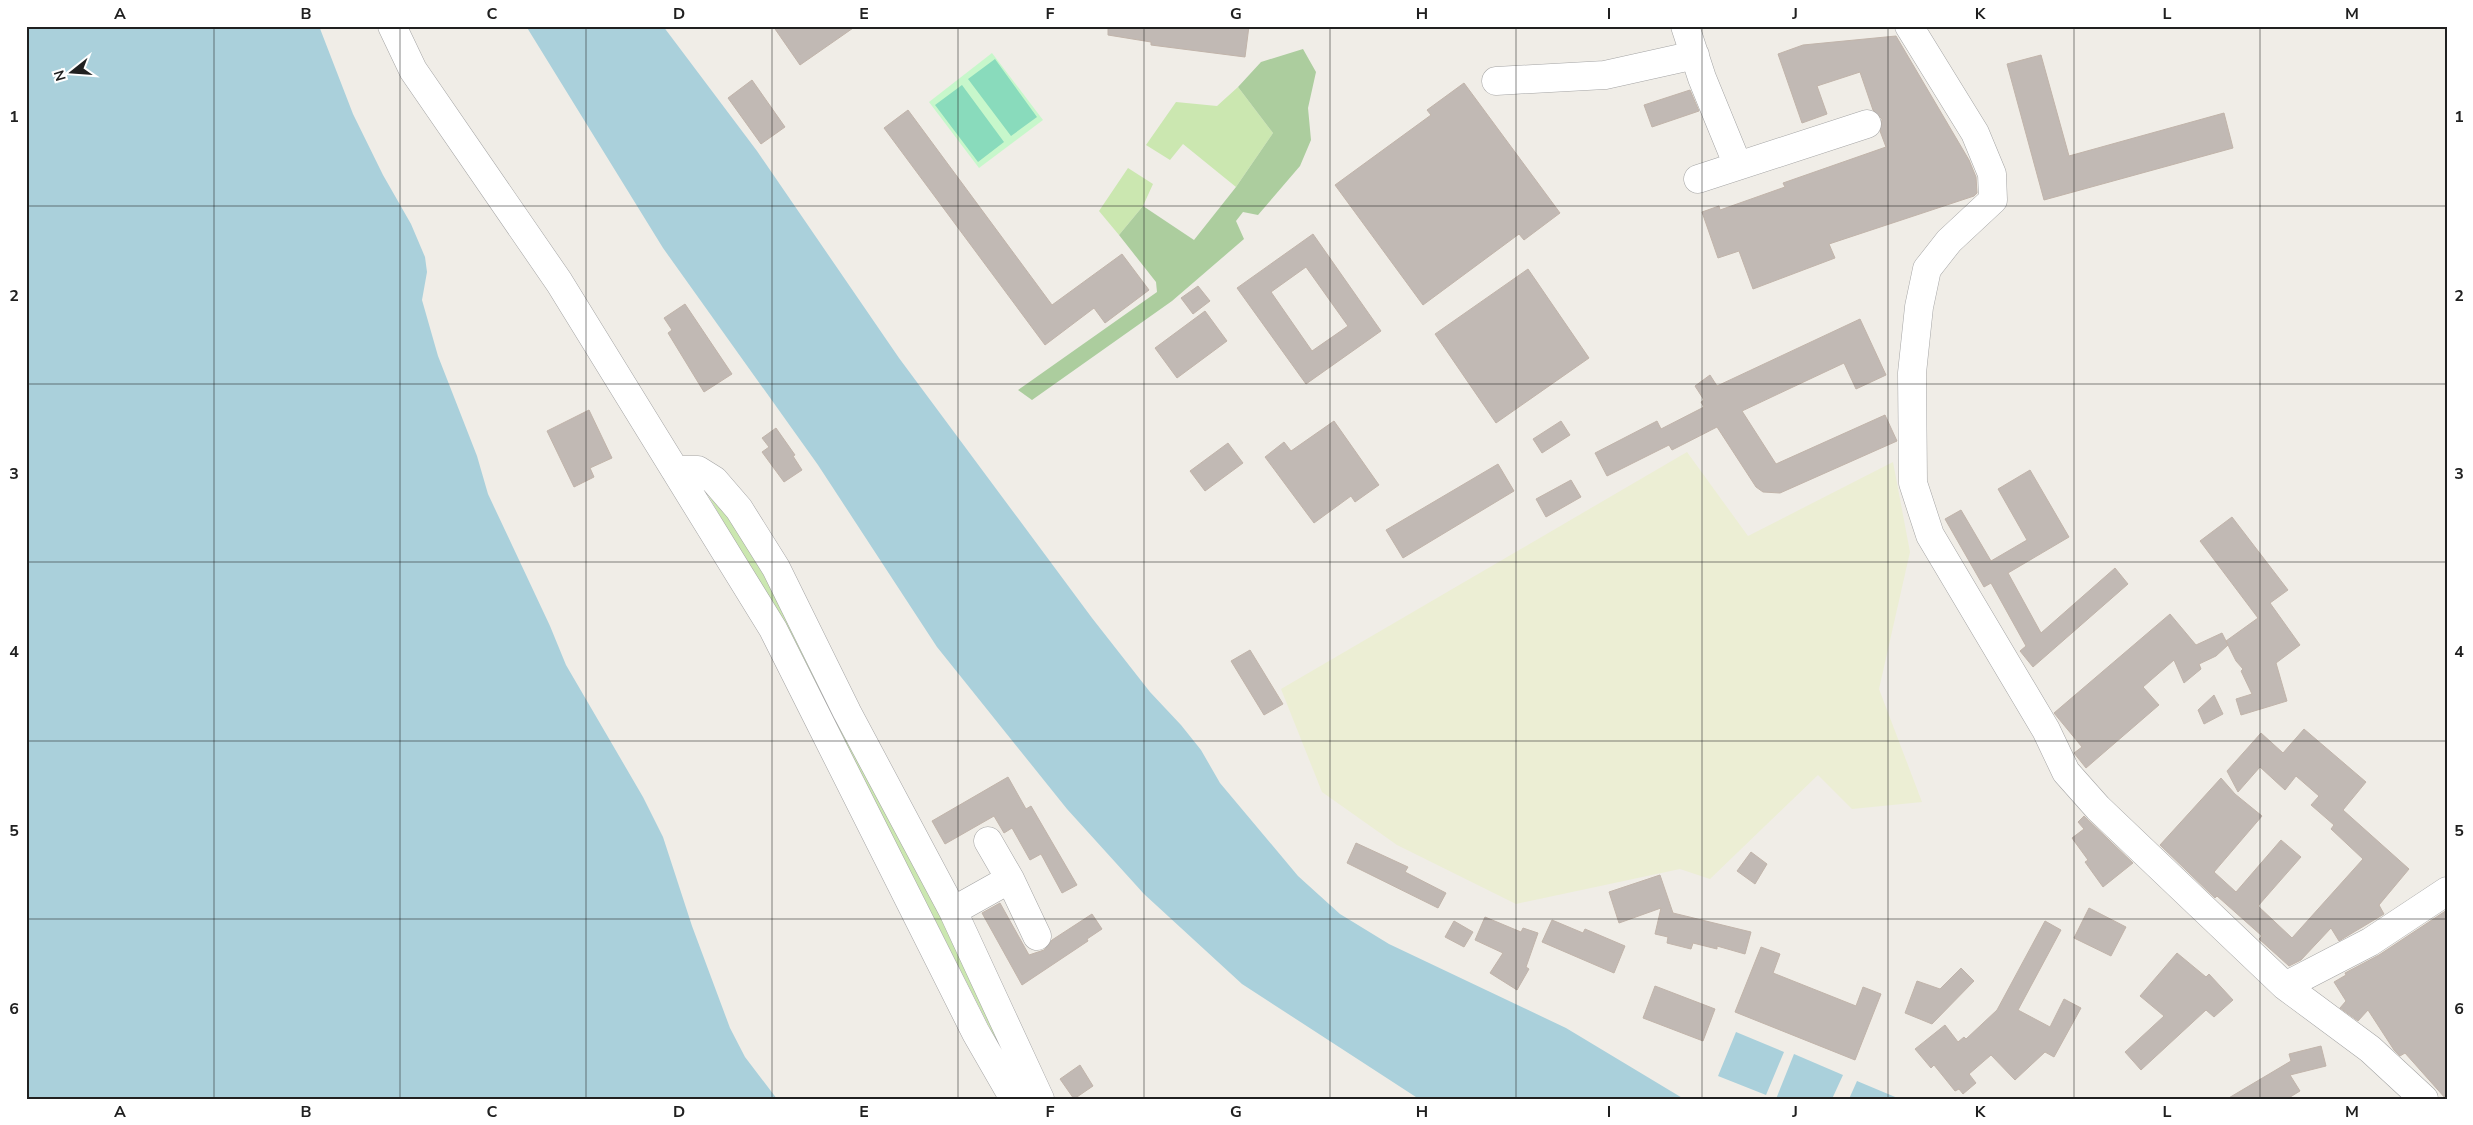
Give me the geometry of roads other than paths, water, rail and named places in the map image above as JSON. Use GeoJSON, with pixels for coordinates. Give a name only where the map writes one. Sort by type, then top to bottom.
{"type":"FeatureCollection","features":[{"type":"Feature","properties":{"kind":"street"},"geometry":{"type":"LineString","coordinates":[[392,26],[413,70],[559,282],[772,629],[976,1033],[1014,1099]]}},
{"type":"Feature","properties":{"kind":"street"},"geometry":{"type":"LineString","coordinates":[[1685,26],[1698,66],[1738,166]]}},
{"type":"Feature","properties":{"kind":"street"},"geometry":{"type":"LineString","coordinates":[[1909,26],[1975,133],[1992,174],[1993,200],[1949,241],[1927,269],[1919,306],[1912,373],[1913,483],[1930,535],[2046,730],[2066,772],[2098,808],[2285,986],[2370,1049],[2424,1099]]}},
{"type":"Feature","properties":{"kind":"street"},"geometry":{"type":"LineString","coordinates":[[1496,81],[1605,75],[1698,66]]}},
{"type":"Feature","properties":{"kind":"street"},"geometry":{"type":"LineString","coordinates":[[1698,179],[1867,124]]}},
{"type":"Feature","properties":{"kind":"street"},"geometry":{"type":"LineString","coordinates":[[675,470],[698,470],[714,480],[739,510],[776,568],[847,712],[953,911],[1040,1099]]}},
{"type":"Feature","properties":{"kind":"street"},"geometry":{"type":"LineString","coordinates":[[988,841],[1010,879],[1037,936]]}},
{"type":"Feature","properties":{"kind":"street"},"geometry":{"type":"LineString","coordinates":[[953,911],[1010,879]]}},
{"type":"Feature","properties":{"kind":"street"},"geometry":{"type":"LineString","coordinates":[[2285,986],[2370,942],[2447,891]]}},
{"type":"Feature","properties":{"kind":"water"},"geometry":{"type":"Polygon","coordinates":[[[26,26],[319,26],[353,114],[383,175],[411,224],[425,257],[427,272],[422,300],[438,356],[477,456],[488,494],[550,626],[566,665],[643,797],[663,837],[692,926],[730,1028],[745,1057],[777,1099],[26,1099],[26,26]]]}},
{"type":"Feature","properties":{"kind":"water"},"geometry":{"type":"Polygon","coordinates":[[[526,26],[663,26],[757,151],[899,358],[1092,618],[1150,692],[1201,750],[1220,783],[1298,876],[1340,914],[1389,944],[1566,1028],[1684,1099],[1419,1099],[1242,984],[1144,894],[1067,809],[937,647],[818,465],[663,248],[526,26]]]}},
{"type":"Feature","properties":{"kind":"water"},"geometry":{"type":"Polygon","coordinates":[[[1736,1032],[1784,1052],[1766,1095],[1718,1076],[1736,1032]]]}},
{"type":"Feature","properties":{"kind":"water"},"geometry":{"type":"Polygon","coordinates":[[[1794,1054],[1843,1075],[1832,1099],[1776,1099],[1794,1054]]]}},
{"type":"Feature","properties":{"kind":"water"},"geometry":{"type":"Polygon","coordinates":[[[1857,1081],[1900,1099],[1849,1099],[1857,1081]]]}}]}
